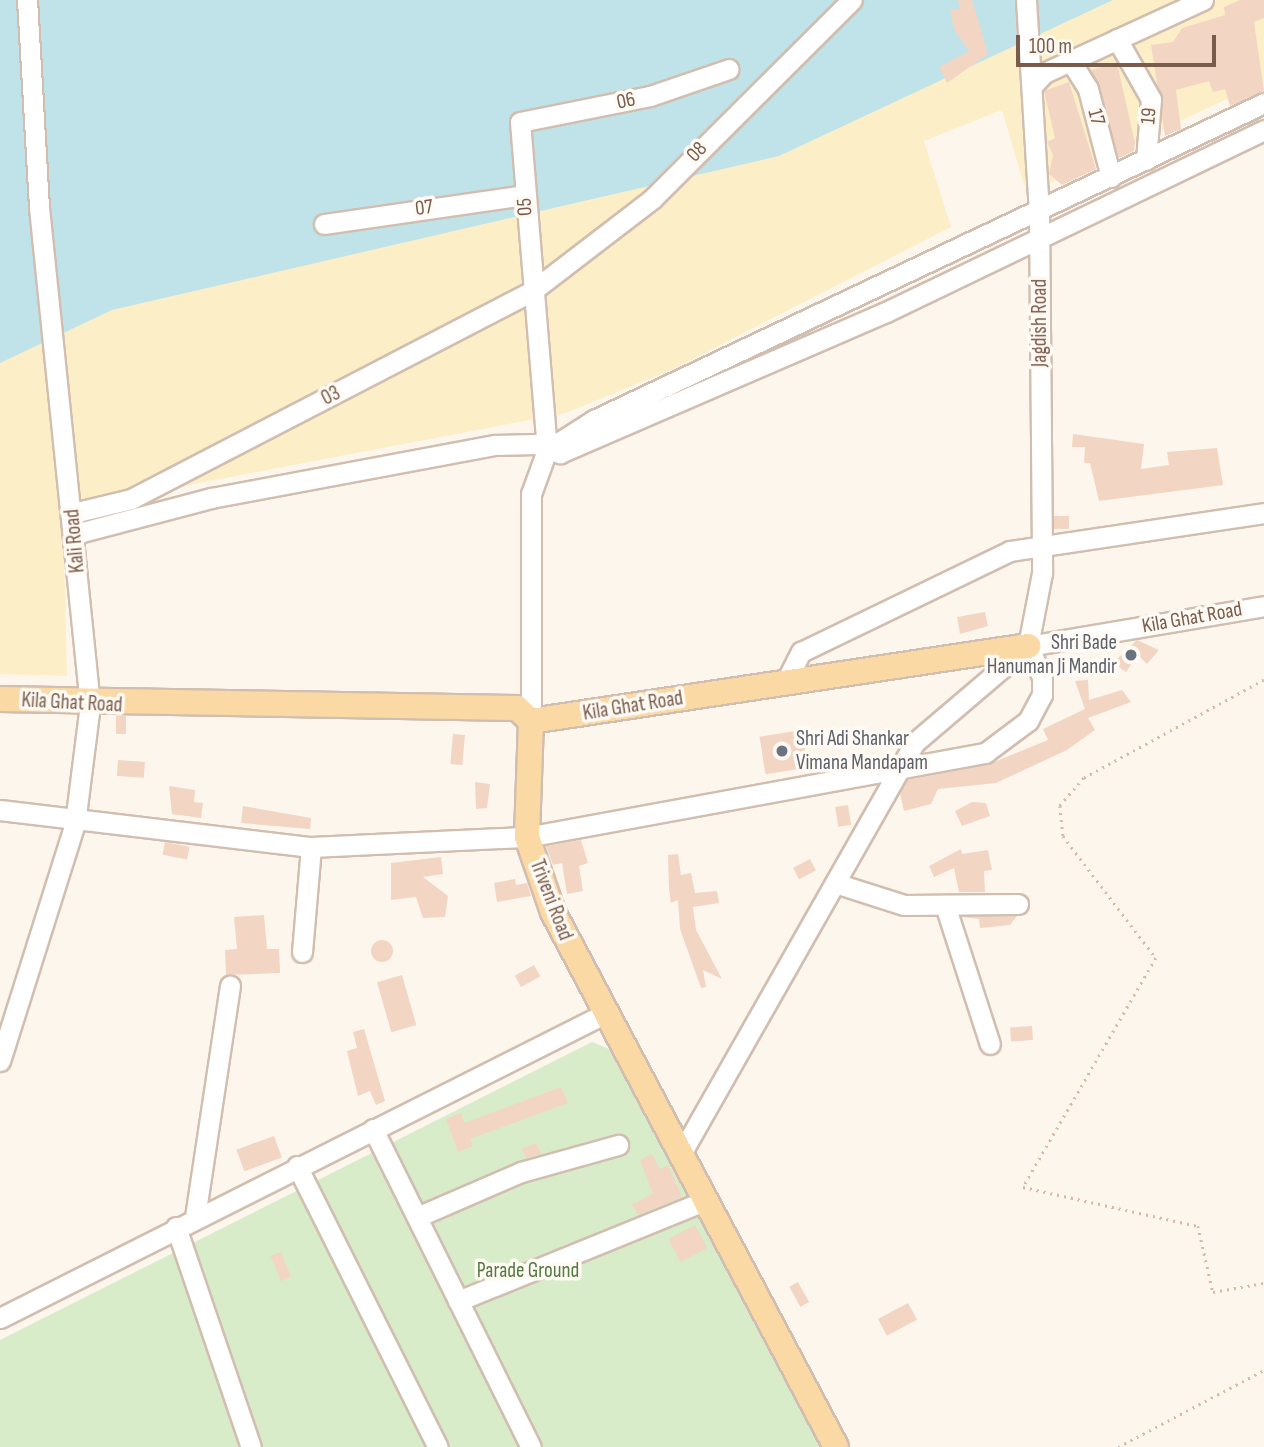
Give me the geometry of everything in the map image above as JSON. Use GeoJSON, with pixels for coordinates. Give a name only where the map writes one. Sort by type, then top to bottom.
{"type":"FeatureCollection","features":[{"type":"Feature","properties":{"kind":"main road","name":"Kila Ghat Road"},"geometry":{"type":"LineString","coordinates":[[0,699],[90,705],[517,708],[531,721],[1028,646]]}},
{"type":"Feature","properties":{"kind":"main road","name":"Triveni Road"},"geometry":{"type":"LineString","coordinates":[[531,721],[527,837],[553,912],[603,1015],[682,1152],[836,1447]]}},
{"type":"Feature","properties":{"kind":"street","name":"Kali Road"},"geometry":{"type":"LineString","coordinates":[[0,1061],[75,823],[90,705],[73,513],[57,377],[27,0]]}},
{"type":"Feature","properties":{"kind":"street","name":"08"},"geometry":{"type":"LineString","coordinates":[[531,292],[652,199],[852,0]]}},
{"type":"Feature","properties":{"kind":"street","name":"Jagdish Road"},"geometry":{"type":"LineString","coordinates":[[1026,0],[1040,239],[1041,545],[1028,646]]}},
{"type":"Feature","properties":{"kind":"street"},"geometry":{"type":"LineString","coordinates":[[1033,85],[1070,60],[1203,0]]}},
{"type":"Feature","properties":{"kind":"street","name":"19"},"geometry":{"type":"LineString","coordinates":[[1118,39],[1151,99],[1146,160]]}},
{"type":"Feature","properties":{"kind":"street","name":"17"},"geometry":{"type":"LineString","coordinates":[[1070,60],[1088,89],[1111,177]]}},
{"type":"Feature","properties":{"kind":"street","name":"06"},"geometry":{"type":"LineString","coordinates":[[520,122],[650,96],[729,69]]}},
{"type":"Feature","properties":{"kind":"street"},"geometry":{"type":"LineString","coordinates":[[547,450],[594,419],[1264,103]]}},
{"type":"Feature","properties":{"kind":"street","name":"05"},"geometry":{"type":"LineString","coordinates":[[520,122],[531,292]]}},
{"type":"Feature","properties":{"kind":"street"},"geometry":{"type":"LineString","coordinates":[[73,513],[133,509],[495,445],[537,444],[560,453],[713,391],[1040,239],[1264,130]]}},
{"type":"Feature","properties":{"kind":"street","name":"07"},"geometry":{"type":"LineString","coordinates":[[324,224],[525,195]]}},
{"type":"Feature","properties":{"kind":"street","name":"Triveni Road"},"geometry":{"type":"LineString","coordinates":[[531,292],[547,450],[531,494],[531,721]]}},
{"type":"Feature","properties":{"kind":"street","name":"03"},"geometry":{"type":"LineString","coordinates":[[133,509],[531,292]]}},
{"type":"Feature","properties":{"kind":"street"},"geometry":{"type":"LineString","coordinates":[[75,534],[133,509]]}},
{"type":"Feature","properties":{"kind":"street"},"geometry":{"type":"LineString","coordinates":[[786,681],[801,652],[1010,551],[1264,513]]}},
{"type":"Feature","properties":{"kind":"street","name":"Kila Ghat Road"},"geometry":{"type":"LineString","coordinates":[[1028,646],[1264,606]]}},
{"type":"Feature","properties":{"kind":"street"},"geometry":{"type":"LineString","coordinates":[[0,810],[75,823],[311,847],[527,837],[897,769],[985,753],[1028,721],[1042,695],[1042,677],[1028,646],[935,721],[897,769],[682,1152]]}},
{"type":"Feature","properties":{"kind":"street"},"geometry":{"type":"LineString","coordinates":[[302,952],[311,847]]}},
{"type":"Feature","properties":{"kind":"street"},"geometry":{"type":"LineString","coordinates":[[835,883],[904,905],[1018,904]]}},
{"type":"Feature","properties":{"kind":"street"},"geometry":{"type":"LineString","coordinates":[[945,905],[990,1044]]}},
{"type":"Feature","properties":{"kind":"street"},"geometry":{"type":"LineString","coordinates":[[195,1217],[222,1022],[230,986]]}},
{"type":"Feature","properties":{"kind":"street"},"geometry":{"type":"LineString","coordinates":[[0,1318],[195,1217],[603,1015]]}},
{"type":"Feature","properties":{"kind":"street"},"geometry":{"type":"LineString","coordinates":[[373,1129],[531,1447]]}},
{"type":"Feature","properties":{"kind":"street"},"geometry":{"type":"LineString","coordinates":[[417,1217],[521,1172],[618,1145]]}},
{"type":"Feature","properties":{"kind":"street"},"geometry":{"type":"LineString","coordinates":[[297,1167],[438,1447]]}},
{"type":"Feature","properties":{"kind":"street"},"geometry":{"type":"LineString","coordinates":[[458,1301],[707,1200]]}},
{"type":"Feature","properties":{"kind":"street"},"geometry":{"type":"LineString","coordinates":[[176,1227],[251,1447]]}},
{"type":"Feature","properties":{"kind":"path"},"geometry":{"type":"LineString","coordinates":[[1264,680],[1084,778],[1060,806],[1063,836],[1156,958],[1023,1187],[1198,1226],[1213,1292],[1264,1283]]}},
{"type":"Feature","properties":{"kind":"path"},"geometry":{"type":"LineString","coordinates":[[1118,1447],[1264,1370]]}},
{"type":"Feature","properties":{"kind":"green space","name":"Parade Ground"},"geometry":{"type":"Polygon","coordinates":[[[592,1042],[609,1049],[826,1447],[0,1447],[0,1340],[592,1042]]]}},
{"type":"Feature","properties":{"kind":"sand"},"geometry":{"type":"Polygon","coordinates":[[[317,0],[1264,0],[1264,81],[1051,183],[1024,185],[1002,110],[924,141],[951,227],[673,369],[566,413],[63,509],[67,676],[0,674],[0,168],[317,0]]]}},
{"type":"Feature","properties":{"kind":"water"},"geometry":{"type":"Polygon","coordinates":[[[0,0],[1113,0],[779,156],[112,310],[0,363],[0,0]]]}},
{"type":"Feature","properties":{"kind":"building"},"geometry":{"type":"Polygon","coordinates":[[[958,0],[972,0],[988,54],[947,83],[939,67],[969,51],[954,29],[950,10],[960,9],[958,0]]]}},
{"type":"Feature","properties":{"kind":"building"},"geometry":{"type":"Polygon","coordinates":[[[1240,0],[1264,0],[1264,18],[1254,22],[1264,91],[1230,106],[1225,89],[1213,92],[1209,81],[1176,90],[1181,129],[1165,136],[1151,45],[1173,42],[1182,28],[1225,15],[1224,7],[1240,0]]]}},
{"type":"Feature","properties":{"kind":"building"},"geometry":{"type":"Polygon","coordinates":[[[1117,63],[1135,143],[1134,151],[1119,158],[1091,70],[1117,63]]]}},
{"type":"Feature","properties":{"kind":"building"},"geometry":{"type":"Polygon","coordinates":[[[1069,82],[1096,169],[1062,185],[1049,174],[1053,155],[1047,142],[1055,138],[1044,91],[1069,82]]]}},
{"type":"Feature","properties":{"kind":"building"},"geometry":{"type":"Polygon","coordinates":[[[1073,434],[1144,444],[1141,469],[1169,465],[1167,452],[1217,448],[1223,485],[1099,501],[1090,463],[1084,463],[1085,447],[1072,447],[1073,434]]]}},
{"type":"Feature","properties":{"kind":"building"},"geometry":{"type":"Polygon","coordinates":[[[1054,516],[1069,516],[1069,529],[1054,529],[1054,516]]]}},
{"type":"Feature","properties":{"kind":"building"},"geometry":{"type":"Polygon","coordinates":[[[985,612],[988,626],[960,634],[957,617],[985,612]]]}},
{"type":"Feature","properties":{"kind":"building"},"geometry":{"type":"Polygon","coordinates":[[[1137,640],[1159,650],[1147,664],[1138,655],[1126,672],[1113,663],[1137,640]]]}},
{"type":"Feature","properties":{"kind":"building"},"geometry":{"type":"Polygon","coordinates":[[[1088,680],[1089,700],[1122,690],[1131,702],[1088,718],[1095,730],[1067,750],[996,783],[938,789],[931,804],[904,811],[900,793],[907,780],[987,765],[1048,740],[1043,729],[1085,709],[1075,681],[1088,680]]]}},
{"type":"Feature","properties":{"kind":"building"},"geometry":{"type":"Polygon","coordinates":[[[116,716],[126,716],[126,734],[116,734],[116,716]]]}},
{"type":"Feature","properties":{"kind":"building"},"geometry":{"type":"Polygon","coordinates":[[[802,730],[808,768],[765,774],[760,737],[802,730]]]}},
{"type":"Feature","properties":{"kind":"building"},"geometry":{"type":"Polygon","coordinates":[[[453,734],[465,735],[462,765],[450,764],[453,734]]]}},
{"type":"Feature","properties":{"kind":"building"},"geometry":{"type":"Polygon","coordinates":[[[118,760],[145,762],[144,778],[117,776],[118,760]]]}},
{"type":"Feature","properties":{"kind":"building"},"geometry":{"type":"Polygon","coordinates":[[[475,782],[490,784],[487,808],[476,809],[475,782]]]}},
{"type":"Feature","properties":{"kind":"building"},"geometry":{"type":"Polygon","coordinates":[[[169,786],[195,790],[194,802],[203,803],[201,818],[172,814],[169,786]]]}},
{"type":"Feature","properties":{"kind":"building"},"geometry":{"type":"Polygon","coordinates":[[[972,802],[986,803],[990,816],[962,826],[955,811],[972,802]]]}},
{"type":"Feature","properties":{"kind":"building"},"geometry":{"type":"Polygon","coordinates":[[[848,805],[851,825],[838,827],[835,807],[848,805]]]}},
{"type":"Feature","properties":{"kind":"building"},"geometry":{"type":"Polygon","coordinates":[[[243,806],[311,818],[310,829],[241,823],[243,806]]]}},
{"type":"Feature","properties":{"kind":"building"},"geometry":{"type":"Polygon","coordinates":[[[581,840],[588,863],[579,866],[583,891],[567,894],[562,863],[553,865],[546,846],[581,840]]]}},
{"type":"Feature","properties":{"kind":"building"},"geometry":{"type":"Polygon","coordinates":[[[165,842],[190,847],[187,860],[163,855],[165,842]]]}},
{"type":"Feature","properties":{"kind":"building"},"geometry":{"type":"Polygon","coordinates":[[[961,849],[962,854],[988,850],[992,870],[984,871],[985,892],[959,892],[954,868],[934,877],[929,866],[961,849]]]}},
{"type":"Feature","properties":{"kind":"building"},"geometry":{"type":"Polygon","coordinates":[[[678,854],[681,875],[691,873],[695,893],[717,891],[719,903],[693,907],[696,930],[722,979],[703,970],[706,987],[701,988],[680,929],[678,900],[671,903],[668,855],[678,854]]]}},
{"type":"Feature","properties":{"kind":"building"},"geometry":{"type":"Polygon","coordinates":[[[441,857],[443,874],[423,877],[448,896],[445,917],[423,918],[416,897],[391,900],[391,863],[441,857]]]}},
{"type":"Feature","properties":{"kind":"building"},"geometry":{"type":"Polygon","coordinates":[[[810,859],[816,871],[799,879],[793,868],[810,859]]]}},
{"type":"Feature","properties":{"kind":"building"},"geometry":{"type":"Polygon","coordinates":[[[515,879],[516,885],[527,883],[531,896],[497,902],[494,883],[515,879]]]}},
{"type":"Feature","properties":{"kind":"building"},"geometry":{"type":"Polygon","coordinates":[[[264,915],[267,949],[279,949],[280,973],[226,975],[225,950],[237,949],[234,917],[264,915]]]}},
{"type":"Feature","properties":{"kind":"building"},"geometry":{"type":"Polygon","coordinates":[[[1017,916],[1010,925],[980,928],[979,919],[962,917],[1017,916]]]}},
{"type":"Feature","properties":{"kind":"building"},"geometry":{"type":"Polygon","coordinates":[[[382,940],[390,943],[393,951],[390,959],[382,962],[374,959],[371,951],[374,943],[382,940]]]}},
{"type":"Feature","properties":{"kind":"building"},"geometry":{"type":"Polygon","coordinates":[[[534,965],[540,976],[521,987],[515,976],[534,965]]]}},
{"type":"Feature","properties":{"kind":"building"},"geometry":{"type":"Polygon","coordinates":[[[402,975],[416,1025],[391,1032],[377,982],[402,975]]]}},
{"type":"Feature","properties":{"kind":"building"},"geometry":{"type":"Polygon","coordinates":[[[1032,1026],[1033,1040],[1011,1042],[1010,1028],[1032,1026]]]}},
{"type":"Feature","properties":{"kind":"building"},"geometry":{"type":"Polygon","coordinates":[[[364,1029],[385,1101],[376,1105],[370,1091],[358,1096],[347,1051],[357,1048],[353,1032],[364,1029]]]}},
{"type":"Feature","properties":{"kind":"building"},"geometry":{"type":"Polygon","coordinates":[[[561,1087],[568,1103],[470,1139],[473,1146],[458,1152],[446,1119],[461,1113],[464,1123],[561,1087]]]}},
{"type":"Feature","properties":{"kind":"building"},"geometry":{"type":"Polygon","coordinates":[[[274,1136],[282,1158],[244,1171],[236,1150],[274,1136]]]}},
{"type":"Feature","properties":{"kind":"building"},"geometry":{"type":"Polygon","coordinates":[[[536,1143],[541,1154],[526,1158],[522,1149],[536,1143]]]}},
{"type":"Feature","properties":{"kind":"building"},"geometry":{"type":"Polygon","coordinates":[[[652,1154],[660,1169],[668,1165],[682,1197],[638,1215],[632,1204],[653,1194],[640,1160],[652,1154]]]}},
{"type":"Feature","properties":{"kind":"building"},"geometry":{"type":"Polygon","coordinates":[[[695,1225],[707,1248],[681,1262],[669,1239],[695,1225]]]}},
{"type":"Feature","properties":{"kind":"building"},"geometry":{"type":"Polygon","coordinates":[[[281,1252],[291,1277],[281,1281],[271,1256],[281,1252]]]}},
{"type":"Feature","properties":{"kind":"building"},"geometry":{"type":"Polygon","coordinates":[[[798,1282],[809,1302],[800,1307],[789,1287],[798,1282]]]}},
{"type":"Feature","properties":{"kind":"building"},"geometry":{"type":"Polygon","coordinates":[[[908,1303],[917,1320],[887,1336],[878,1319],[908,1303]]]}},
{"type":"Feature","properties":{"kind":"place","name":"Shri Bade Hanuman Ji Mandir"},"geometry":{"type":"Point","coordinates":[1131,655]}},
{"type":"Feature","properties":{"kind":"place","name":"Shri Adi Shankar Vimana Mandapam"},"geometry":{"type":"Point","coordinates":[782,751]}}]}
